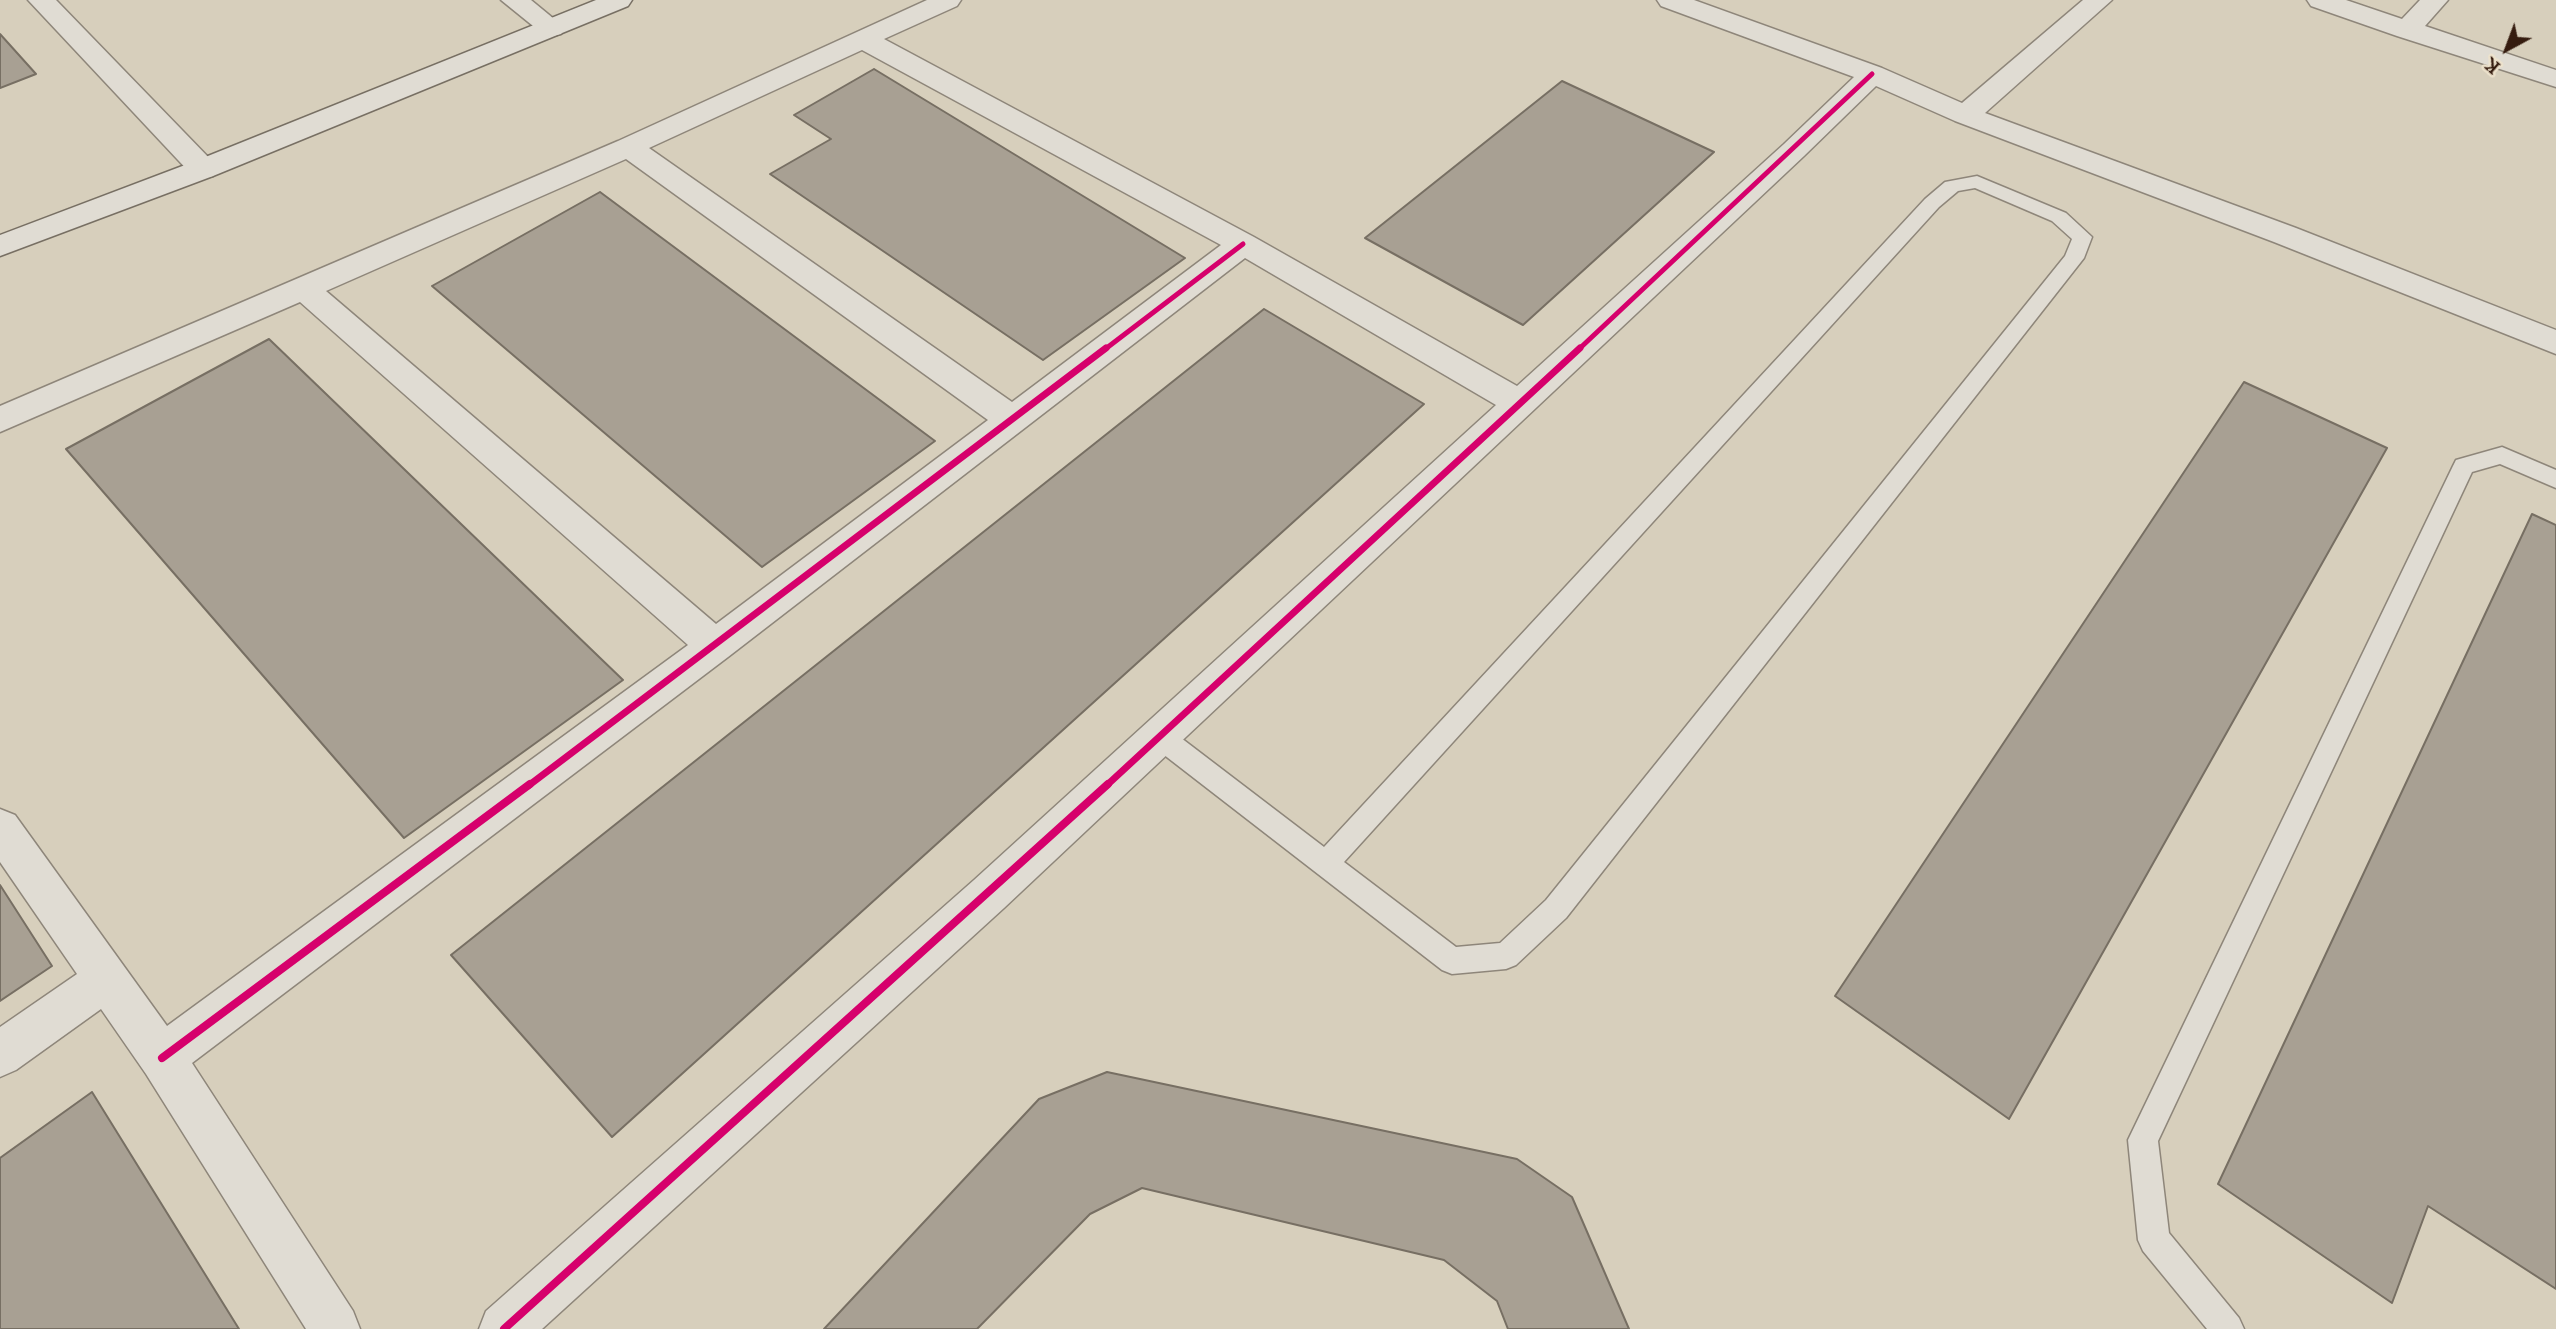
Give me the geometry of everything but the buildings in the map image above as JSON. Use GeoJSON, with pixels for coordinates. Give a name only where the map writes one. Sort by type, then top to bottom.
{"type":"FeatureCollection","features":[{"type":"Feature","properties":{"kind":"street"},"geometry":{"type":"LineString","coordinates":[[41,0],[203,169]]}},
{"type":"Feature","properties":{"kind":"street"},"geometry":{"type":"LineString","coordinates":[[514,0],[551,28]]}},
{"type":"Feature","properties":{"kind":"street"},"geometry":{"type":"LineString","coordinates":[[0,246],[203,169],[619,0]]}},
{"type":"Feature","properties":{"kind":"street"},"geometry":{"type":"LineString","coordinates":[[0,420],[628,147],[948,0]]}},
{"type":"Feature","properties":{"kind":"street"},"geometry":{"type":"LineString","coordinates":[[1670,0],[1872,74],[1965,115],[2285,235],[2556,343]]}},
{"type":"Feature","properties":{"kind":"street"},"geometry":{"type":"LineString","coordinates":[[1965,115],[2099,0]]}},
{"type":"Feature","properties":{"kind":"street"},"geometry":{"type":"LineString","coordinates":[[2320,0],[2556,79]]}},
{"type":"Feature","properties":{"kind":"street"},"geometry":{"type":"LineString","coordinates":[[2406,30],[2435,0]]}},
{"type":"Feature","properties":{"kind":"street"},"geometry":{"type":"LineString","coordinates":[[863,39],[1243,244],[1520,402]]}},
{"type":"Feature","properties":{"kind":"street"},"geometry":{"type":"LineString","coordinates":[[504,1329],[989,894],[1794,150],[1872,74]]}},
{"type":"Feature","properties":{"kind":"street"},"geometry":{"type":"LineString","coordinates":[[628,147],[1011,419]]}},
{"type":"Feature","properties":{"kind":"street"},"geometry":{"type":"LineString","coordinates":[[162,1058],[715,646],[1243,244]]}},
{"type":"Feature","properties":{"kind":"street"},"geometry":{"type":"LineString","coordinates":[[303,288],[715,646]]}},
{"type":"Feature","properties":{"kind":"street"},"geometry":{"type":"LineString","coordinates":[[0,828],[162,1058],[335,1329]]}},
{"type":"Feature","properties":{"kind":"street"},"geometry":{"type":"LineString","coordinates":[[0,1054],[106,979]]}},
{"type":"Feature","properties":{"kind":"lane"},"geometry":{"type":"LineString","coordinates":[[1159,736],[1452,961],[1506,956],[1556,909],[2074,258],[2081,237],[2059,217],[1977,182],[1952,186],[1932,203],[1326,863]]}},
{"type":"Feature","properties":{"kind":"lane"},"geometry":{"type":"LineString","coordinates":[[2228,1329],[2154,1240],[2143,1140],[2464,466],[2502,455],[2556,480]]}},
{"type":"Feature","properties":{"kind":"cycle path"},"geometry":{"type":"LineString","coordinates":[[504,1329],[989,894],[1794,150],[1872,74]]}},
{"type":"Feature","properties":{"kind":"cycle path"},"geometry":{"type":"LineString","coordinates":[[162,1058],[715,646],[1243,244]]}}]}
